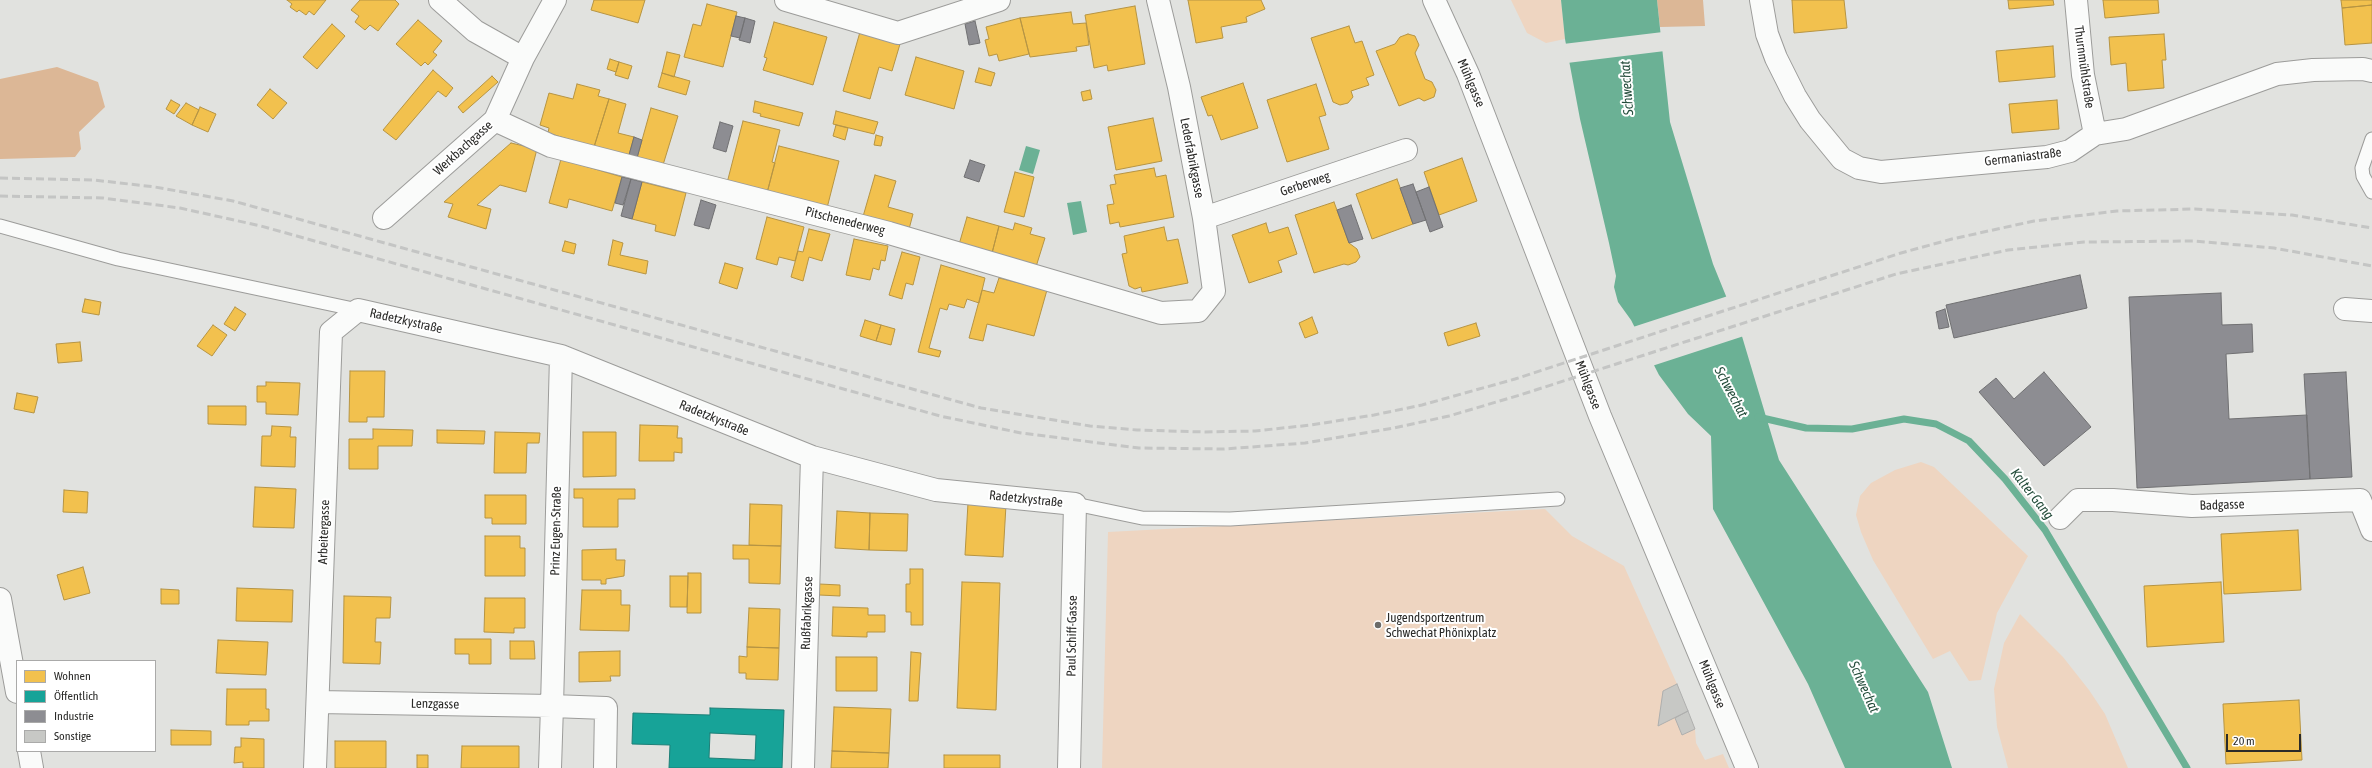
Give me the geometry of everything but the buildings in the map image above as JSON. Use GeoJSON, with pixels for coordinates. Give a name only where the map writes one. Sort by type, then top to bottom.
{"type":"FeatureCollection","features":[{"type":"Feature","properties":{"kind":"street"},"geometry":{"type":"LineString","coordinates":[[440,0],[475,31],[523,58]]}},
{"type":"Feature","properties":{"kind":"street","name":"Werkbachgasse"},"geometry":{"type":"LineString","coordinates":[[384,218],[495,120],[523,58],[555,0]]}},
{"type":"Feature","properties":{"kind":"street"},"geometry":{"type":"LineString","coordinates":[[786,0],[898,33],[999,0]]}},
{"type":"Feature","properties":{"kind":"street","name":"Lederfabrikgasse"},"geometry":{"type":"LineString","coordinates":[[1158,0],[1179,87],[1204,218],[1214,291],[1198,311]]}},
{"type":"Feature","properties":{"kind":"street","name":"Mühlgasse"},"geometry":{"type":"LineString","coordinates":[[1434,0],[1480,103],[1600,416],[1746,768]]}},
{"type":"Feature","properties":{"kind":"street","name":"Germaniastraße"},"geometry":{"type":"LineString","coordinates":[[1761,0],[1767,34],[1795,96],[1810,120],[1842,159],[1859,168],[1881,172],[2047,157],[2070,151],[2095,134],[2126,129],[2277,74],[2312,70],[2364,69],[2372,71]]}},
{"type":"Feature","properties":{"kind":"street","name":"Thurnmühlstraße"},"geometry":{"type":"LineString","coordinates":[[2076,0],[2083,75],[2095,134]]}},
{"type":"Feature","properties":{"kind":"street","name":"Pitschenederweg"},"geometry":{"type":"LineString","coordinates":[[495,120],[552,146],[889,233],[1161,313],[1198,311]]}},
{"type":"Feature","properties":{"kind":"street","name":"Gerberweg"},"geometry":{"type":"LineString","coordinates":[[1204,218],[1406,150]]}},
{"type":"Feature","properties":{"kind":"street"},"geometry":{"type":"LineString","coordinates":[[2345,309],[2372,311]]}},
{"type":"Feature","properties":{"kind":"street","name":"Radetzkystraße"},"geometry":{"type":"LineString","coordinates":[[358,310],[561,356],[812,457],[936,490],[1075,504]]}},
{"type":"Feature","properties":{"kind":"street","name":"Arbeitergasse"},"geometry":{"type":"LineString","coordinates":[[315,768],[331,332],[358,310]]}},
{"type":"Feature","properties":{"kind":"street","name":"Prinz Eugen-Straße"},"geometry":{"type":"LineString","coordinates":[[550,768],[561,356]]}},
{"type":"Feature","properties":{"kind":"street","name":"Rußfabrikgasse"},"geometry":{"type":"LineString","coordinates":[[802,768],[812,457]]}},
{"type":"Feature","properties":{"kind":"street","name":"Badgasse"},"geometry":{"type":"LineString","coordinates":[[2060,518],[2078,500],[2113,500],[2192,506],[2360,500],[2372,530]]}},
{"type":"Feature","properties":{"kind":"street","name":"Paul Schiff-Gasse"},"geometry":{"type":"LineString","coordinates":[[1069,768],[1075,504]]}},
{"type":"Feature","properties":{"kind":"street"},"geometry":{"type":"LineString","coordinates":[[0,599],[16,687]]}},
{"type":"Feature","properties":{"kind":"street","name":"Lenzgasse"},"geometry":{"type":"LineString","coordinates":[[318,702],[606,708],[605,768]]}},
{"type":"Feature","properties":{"kind":"street"},"geometry":{"type":"LineString","coordinates":[[28,752],[32,768]]}},
{"type":"Feature","properties":{"kind":"lane"},"geometry":{"type":"LineString","coordinates":[[2372,139],[2362,168],[2363,176],[2372,192]]}},
{"type":"Feature","properties":{"kind":"lane"},"geometry":{"type":"LineString","coordinates":[[0,226],[118,259],[358,310]]}},
{"type":"Feature","properties":{"kind":"lane"},"geometry":{"type":"LineString","coordinates":[[1075,504],[1142,518],[1230,519],[1558,499]]}},
{"type":"Feature","properties":{"kind":"shaded area"},"geometry":{"type":"Polygon","coordinates":[[[1511,0],[1561,0],[1565,39],[1546,43],[1527,33],[1511,0]]]}},
{"type":"Feature","properties":{"kind":"shaded area"},"geometry":{"type":"Polygon","coordinates":[[[1657,0],[1703,0],[1705,26],[1660,27],[1657,0]]]}},
{"type":"Feature","properties":{"kind":"shaded area"},"geometry":{"type":"Polygon","coordinates":[[[57,67],[98,82],[105,107],[79,132],[81,149],[75,157],[0,159],[0,79],[57,67]]]}},
{"type":"Feature","properties":{"kind":"shaded area"},"geometry":{"type":"Polygon","coordinates":[[[1921,462],[1934,467],[2028,556],[1997,613],[1981,680],[1969,681],[1950,651],[1933,659],[1873,560],[1861,532],[1856,515],[1860,496],[1871,483],[1895,470],[1921,462]]]}},
{"type":"Feature","properties":{"kind":"shaded area","name":"Jugendsportzentrum Schwechat Phönixplatz"},"geometry":{"type":"Polygon","coordinates":[[[1545,509],[1572,536],[1624,566],[1677,684],[1695,729],[1696,743],[1705,760],[1723,754],[1729,768],[1102,768],[1108,532],[1545,509]]]}},
{"type":"Feature","properties":{"kind":"shaded area"},"geometry":{"type":"Polygon","coordinates":[[[2020,614],[2063,657],[2089,690],[2105,714],[2128,768],[2008,768],[1997,727],[1994,689],[2004,643],[2020,614]]]}},
{"type":"Feature","properties":{"kind":"water","name":"Schwechat"},"geometry":{"type":"Polygon","coordinates":[[[1561,0],[1657,0],[1670,122],[1713,264],[1741,333],[1779,460],[1928,692],[1952,768],[1845,768],[1808,684],[1713,509],[1711,436],[1688,414],[1659,375],[1631,320],[1618,302],[1614,287],[1616,276],[1580,119],[1565,39],[1561,0]]]}},
{"type":"Feature","properties":{"kind":"water"},"geometry":{"type":"Polygon","coordinates":[[[1026,146],[1040,150],[1033,174],[1019,170],[1026,146]]]}},
{"type":"Feature","properties":{"kind":"water"},"geometry":{"type":"Polygon","coordinates":[[[1081,201],[1087,232],[1073,235],[1067,203],[1081,201]]]}},
{"type":"Feature","properties":{"kind":"pier"},"geometry":{"type":"Polygon","coordinates":[[[1663,32],[1665,51],[1567,63],[1563,44],[1663,32]]]}},
{"type":"Feature","properties":{"kind":"pier"},"geometry":{"type":"Polygon","coordinates":[[[1728,296],[1744,336],[1652,366],[1633,327],[1728,296]]]}},
{"type":"Feature","properties":{"kind":"waterway","name":"Kalter Gang"},"geometry":{"type":"LineString","coordinates":[[1758,417],[1806,428],[1852,429],[1904,419],[1936,424],[1969,441],[2005,479],[2045,530],[2187,768]]}},
{"type":"Feature","properties":{"kind":"railway"},"geometry":{"type":"LineString","coordinates":[[0,178],[94,180],[155,187],[233,201],[981,408],[1090,426],[1137,430],[1205,432],[1255,431],[1311,425],[1374,415],[1422,405],[1515,379],[1901,253],[1952,239],[2034,221],[2117,211],[2195,209],[2292,215],[2372,228]]}},
{"type":"Feature","properties":{"kind":"railway"},"geometry":{"type":"LineString","coordinates":[[0,196],[103,198],[180,208],[261,226],[940,416],[1021,433],[1139,448],[1224,449],[1305,443],[1394,428],[1449,416],[1520,395],[1896,274],[2008,250],[2084,242],[2194,241],[2274,248],[2372,266]]}},
{"type":"Feature","properties":{"kind":"place","name":"Jugendsportzentrum Schwechat Phönixplatz"},"geometry":{"type":"Point","coordinates":[1378,625]}}]}
